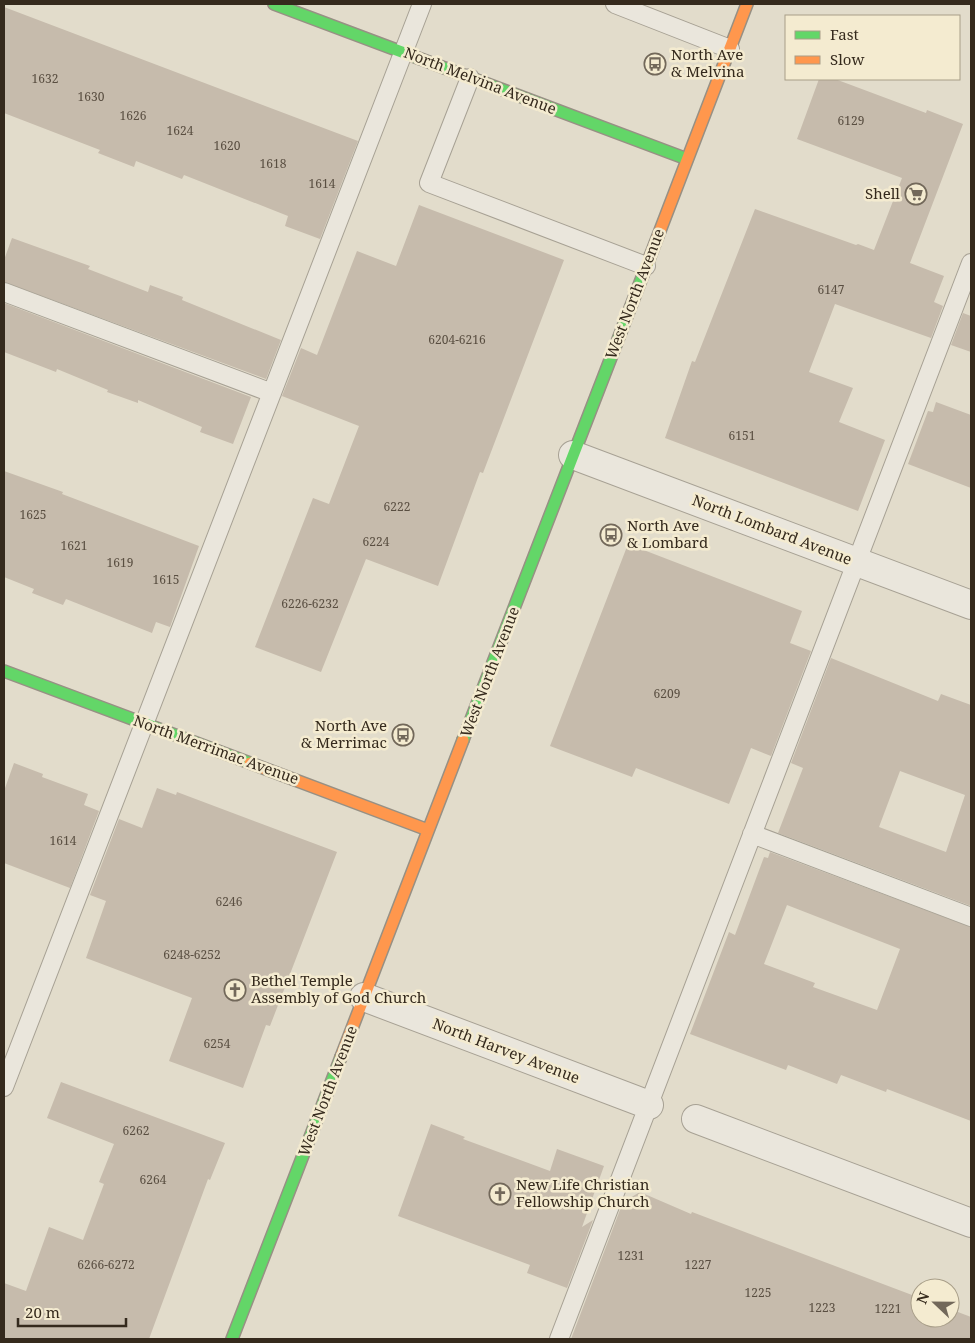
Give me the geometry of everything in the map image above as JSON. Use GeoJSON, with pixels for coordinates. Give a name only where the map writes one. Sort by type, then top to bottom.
{"type":"FeatureCollection","features":[{"type":"Feature","properties":{"kind":"main road","name":"North Melvina Avenue"},"geometry":{"type":"LineString","coordinates":[[274,4],[687,159]]}},
{"type":"Feature","properties":{"kind":"main road","name":"West North Avenue"},"geometry":{"type":"LineString","coordinates":[[232,1339],[747,4]]}},
{"type":"Feature","properties":{"kind":"main road","name":"North Merrimac Avenue"},"geometry":{"type":"LineString","coordinates":[[4,671],[428,830]]}},
{"type":"Feature","properties":{"kind":"street","name":"North Lombard Avenue"},"geometry":{"type":"LineString","coordinates":[[573,455],[971,605]]}},
{"type":"Feature","properties":{"kind":"street","name":"North Harvey Avenue"},"geometry":{"type":"LineString","coordinates":[[364,997],[649,1105]]}},
{"type":"Feature","properties":{"kind":"street"},"geometry":{"type":"LineString","coordinates":[[696,1119],[971,1224]]}},
{"type":"Feature","properties":{"kind":"lane"},"geometry":{"type":"LineString","coordinates":[[4,1087],[9,1059],[144,723],[422,4]]}},
{"type":"Feature","properties":{"kind":"lane"},"geometry":{"type":"LineString","coordinates":[[614,4],[730,49]]}},
{"type":"Feature","properties":{"kind":"lane"},"geometry":{"type":"LineString","coordinates":[[470,78],[429,183],[646,266]]}},
{"type":"Feature","properties":{"kind":"lane"},"geometry":{"type":"LineString","coordinates":[[558,1339],[856,561],[965,296],[971,263]]}},
{"type":"Feature","properties":{"kind":"lane"},"geometry":{"type":"LineString","coordinates":[[4,292],[272,393]]}},
{"type":"Feature","properties":{"kind":"lane"},"geometry":{"type":"LineString","coordinates":[[752,834],[971,917]]}},
{"type":"Feature","properties":{"kind":"building"},"geometry":{"type":"Polygon","coordinates":[[[4,7],[358,141],[320,239],[285,226],[288,216],[184,175],[182,179],[136,161],[134,167],[98,153],[100,150],[4,113],[4,7]]]}},
{"type":"Feature","properties":{"kind":"building"},"geometry":{"type":"Polygon","coordinates":[[[819,80],[838,80],[926,113],[927,110],[963,124],[910,263],[944,276],[934,302],[943,306],[931,338],[835,304],[809,372],[853,388],[839,422],[885,440],[858,511],[665,438],[692,361],[695,362],[755,209],[874,250],[902,178],[797,139],[819,80]]]}},
{"type":"Feature","properties":{"kind":"building"},"geometry":{"type":"Polygon","coordinates":[[[419,205],[564,260],[483,473],[480,472],[438,586],[366,559],[321,672],[255,647],[313,498],[329,504],[359,426],[282,396],[301,348],[317,355],[357,251],[396,266],[419,205]]]}},
{"type":"Feature","properties":{"kind":"building"},"geometry":{"type":"Polygon","coordinates":[[[12,238],[90,266],[88,269],[148,292],[150,285],[183,297],[182,300],[281,340],[266,379],[4,282],[4,260],[12,238]]]}},
{"type":"Feature","properties":{"kind":"building"},"geometry":{"type":"Polygon","coordinates":[[[4,303],[251,397],[233,444],[200,432],[202,427],[138,400],[138,403],[107,392],[108,390],[57,369],[56,372],[4,352],[4,303]]]}},
{"type":"Feature","properties":{"kind":"building"},"geometry":{"type":"Polygon","coordinates":[[[963,313],[971,316],[971,352],[951,345],[963,313]]]}},
{"type":"Feature","properties":{"kind":"building"},"geometry":{"type":"Polygon","coordinates":[[[936,402],[971,415],[971,488],[908,464],[928,411],[933,412],[936,402]]]}},
{"type":"Feature","properties":{"kind":"building"},"geometry":{"type":"Polygon","coordinates":[[[4,471],[63,492],[62,494],[199,546],[170,627],[156,622],[152,633],[66,599],[63,605],[32,593],[34,589],[4,577],[4,471]]]}},
{"type":"Feature","properties":{"kind":"building"},"geometry":{"type":"Polygon","coordinates":[[[628,544],[802,611],[790,643],[811,651],[771,756],[751,748],[729,804],[636,768],[632,777],[550,746],[628,544]]]}},
{"type":"Feature","properties":{"kind":"building"},"geometry":{"type":"Polygon","coordinates":[[[831,658],[938,701],[941,694],[971,705],[971,906],[778,833],[803,768],[791,763],[831,658]],[[900,771],[879,827],[946,852],[965,795],[900,771]]]}},
{"type":"Feature","properties":{"kind":"building"},"geometry":{"type":"Polygon","coordinates":[[[14,763],[43,774],[42,777],[88,794],[84,805],[99,811],[70,888],[4,863],[4,791],[14,763]]]}},
{"type":"Feature","properties":{"kind":"building"},"geometry":{"type":"Polygon","coordinates":[[[157,788],[176,795],[177,792],[337,852],[270,1026],[266,1025],[243,1088],[169,1061],[192,998],[86,958],[106,901],[90,895],[119,819],[142,828],[157,788]]]}},
{"type":"Feature","properties":{"kind":"building"},"geometry":{"type":"Polygon","coordinates":[[[770,852],[971,927],[971,1121],[887,1089],[886,1092],[841,1075],[837,1084],[788,1065],[786,1070],[690,1034],[729,932],[735,935],[764,857],[768,858],[770,852]],[[787,905],[764,964],[815,983],[813,987],[877,1010],[900,949],[787,905]]]}},
{"type":"Feature","properties":{"kind":"building"},"geometry":{"type":"Polygon","coordinates":[[[61,1082],[225,1143],[210,1180],[208,1179],[149,1339],[4,1339],[4,1283],[26,1291],[49,1227],[83,1240],[104,1184],[99,1182],[114,1144],[47,1118],[61,1082]]]}},
{"type":"Feature","properties":{"kind":"building","name":"New Life Christian Fellowship Church"},"geometry":{"type":"Polygon","coordinates":[[[431,1124],[465,1137],[463,1139],[550,1171],[557,1149],[604,1166],[582,1227],[593,1220],[567,1288],[527,1273],[530,1265],[398,1216],[431,1124]]]}},
{"type":"Feature","properties":{"kind":"building"},"geometry":{"type":"Polygon","coordinates":[[[640,1192],[691,1214],[692,1212],[910,1294],[910,1328],[960,1328],[960,1313],[971,1317],[971,1339],[571,1339],[623,1202],[640,1192]]]}},
{"type":"Feature","properties":{"kind":"traffic: fast"},"geometry":{"type":"LineString","coordinates":[[274,4],[687,159]]}},
{"type":"Feature","properties":{"kind":"traffic: fast"},"geometry":{"type":"LineString","coordinates":[[463,740],[648,262]]}},
{"type":"Feature","properties":{"kind":"traffic: fast"},"geometry":{"type":"LineString","coordinates":[[4,671],[250,763]]}},
{"type":"Feature","properties":{"kind":"traffic: fast"},"geometry":{"type":"LineString","coordinates":[[232,1339],[341,1057]]}},
{"type":"Feature","properties":{"kind":"traffic: slow"},"geometry":{"type":"LineString","coordinates":[[648,262],[747,4]]}},
{"type":"Feature","properties":{"kind":"traffic: slow"},"geometry":{"type":"LineString","coordinates":[[341,1057],[463,740]]}},
{"type":"Feature","properties":{"kind":"traffic: slow"},"geometry":{"type":"LineString","coordinates":[[250,763],[428,830]]}},
{"type":"Feature","properties":{"kind":"place","name":"North Ave & Melvina"},"geometry":{"type":"Point","coordinates":[655,64]}},
{"type":"Feature","properties":{"kind":"place","name":"Shell"},"geometry":{"type":"Point","coordinates":[916,194]}},
{"type":"Feature","properties":{"kind":"place","name":"North Ave & Lombard"},"geometry":{"type":"Point","coordinates":[611,535]}},
{"type":"Feature","properties":{"kind":"place","name":"North Ave & Merrimac"},"geometry":{"type":"Point","coordinates":[403,735]}},
{"type":"Feature","properties":{"kind":"place","name":"Bethel Temple Assembly of God Church"},"geometry":{"type":"Point","coordinates":[235,990]}},
{"type":"Feature","properties":{"kind":"place","name":"New Life Christian Fellowship Church"},"geometry":{"type":"Point","coordinates":[500,1194]}}]}
